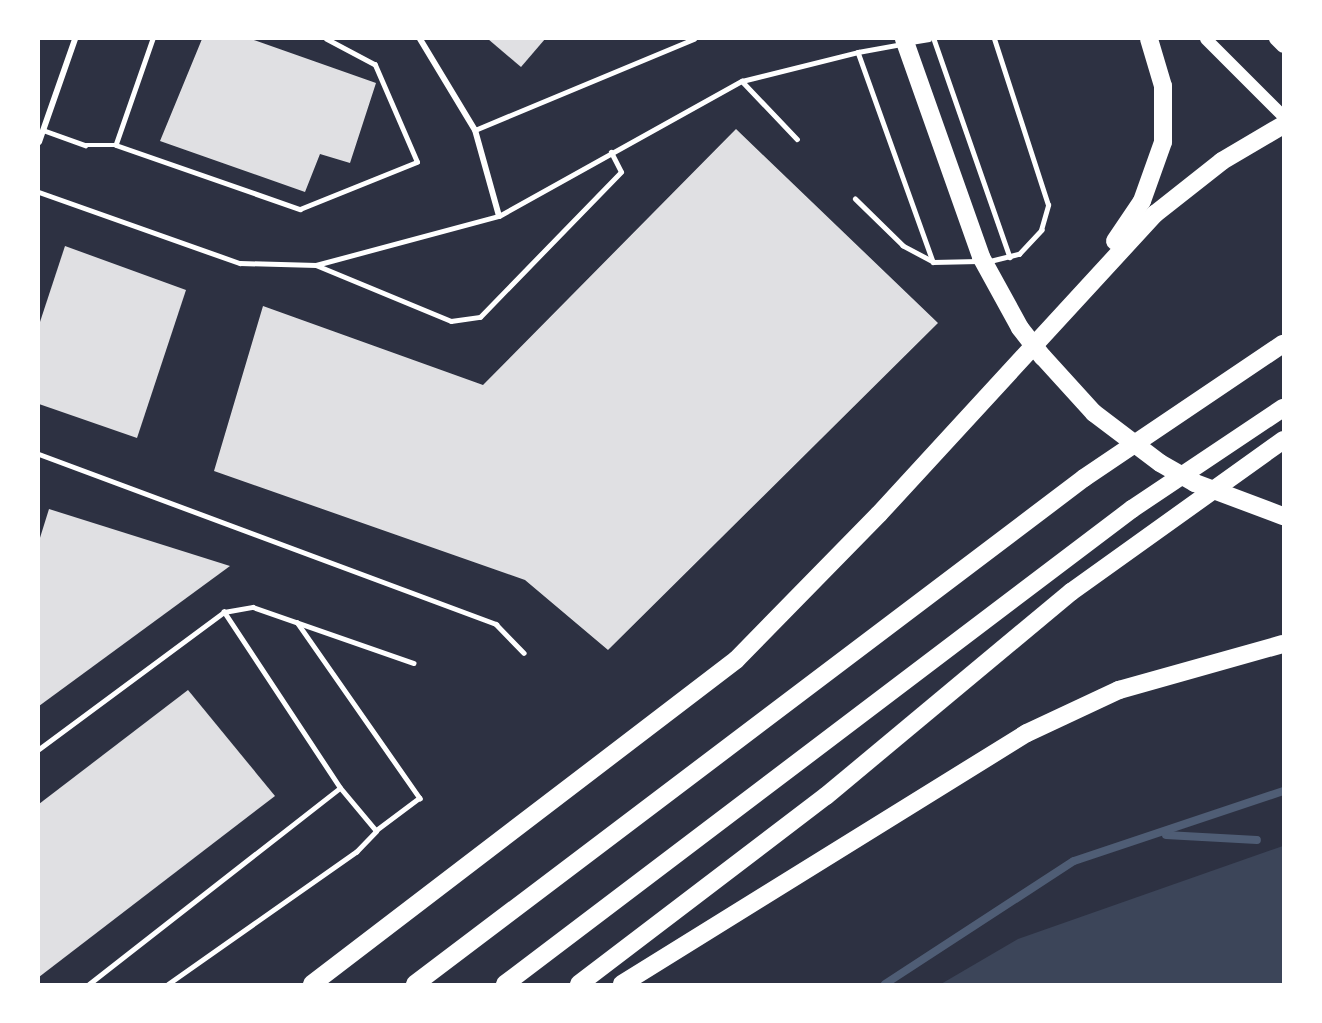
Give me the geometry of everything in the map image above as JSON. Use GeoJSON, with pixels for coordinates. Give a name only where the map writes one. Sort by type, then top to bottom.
{"type":"FeatureCollection","features":[{"type":"Feature","properties":{"kind":"highway"},"geometry":{"type":"LineString","coordinates":[[904,39],[981,257],[1020,328],[1043,357],[1094,413],[1160,462],[1195,483],[1283,516]]}},
{"type":"Feature","properties":{"kind":"highway"},"geometry":{"type":"LineString","coordinates":[[1075,296],[1128,223],[1158,165],[1166,116],[1149,39]]}},
{"type":"Feature","properties":{"kind":"highway"},"geometry":{"type":"LineString","coordinates":[[312,984],[736,660],[879,514],[1075,296],[1190,183],[1283,125]]}},
{"type":"Feature","properties":{"kind":"highway"},"geometry":{"type":"LineString","coordinates":[[415,984],[1093,471],[1283,344]]}},
{"type":"Feature","properties":{"kind":"highway"},"geometry":{"type":"LineString","coordinates":[[505,984],[1132,509],[1283,408]]}},
{"type":"Feature","properties":{"kind":"highway"},"geometry":{"type":"LineString","coordinates":[[579,984],[817,804],[1071,592],[1283,440]]}},
{"type":"Feature","properties":{"kind":"highway"},"geometry":{"type":"LineString","coordinates":[[622,984],[1027,733],[1119,690],[1283,644]]}},
{"type":"Feature","properties":{"kind":"main road"},"geometry":{"type":"LineString","coordinates":[[1206,39],[1283,116]]}},
{"type":"Feature","properties":{"kind":"main road"},"geometry":{"type":"LineString","coordinates":[[1275,39],[1283,47]]}},
{"type":"Feature","properties":{"kind":"street"},"geometry":{"type":"LineString","coordinates":[[39,142],[75,39]]}},
{"type":"Feature","properties":{"kind":"street"},"geometry":{"type":"LineString","coordinates":[[420,39],[475,130],[499,216]]}},
{"type":"Feature","properties":{"kind":"lane"},"geometry":{"type":"LineString","coordinates":[[117,146],[153,39]]}},
{"type":"Feature","properties":{"kind":"lane"},"geometry":{"type":"LineString","coordinates":[[43,130],[85,145],[117,146],[300,209],[417,162],[375,65],[326,39]]}},
{"type":"Feature","properties":{"kind":"lane"},"geometry":{"type":"LineString","coordinates":[[475,130],[694,39]]}},
{"type":"Feature","properties":{"kind":"lane"},"geometry":{"type":"LineString","coordinates":[[39,192],[240,263],[316,265],[499,216],[742,81],[858,52],[929,39]]}},
{"type":"Feature","properties":{"kind":"lane"},"geometry":{"type":"LineString","coordinates":[[934,39],[1010,257]]}},
{"type":"Feature","properties":{"kind":"lane"},"geometry":{"type":"LineString","coordinates":[[855,199],[903,246],[933,262],[1010,257],[1041,230],[1048,205],[994,39]]}},
{"type":"Feature","properties":{"kind":"lane"},"geometry":{"type":"LineString","coordinates":[[858,52],[933,262]]}},
{"type":"Feature","properties":{"kind":"lane"},"geometry":{"type":"LineString","coordinates":[[742,81],[797,139]]}},
{"type":"Feature","properties":{"kind":"lane"},"geometry":{"type":"LineString","coordinates":[[316,265],[451,321],[480,317],[621,172],[611,152]]}},
{"type":"Feature","properties":{"kind":"lane"},"geometry":{"type":"LineString","coordinates":[[39,454],[496,624],[524,653]]}},
{"type":"Feature","properties":{"kind":"lane"},"geometry":{"type":"LineString","coordinates":[[39,749],[224,612],[254,607],[414,663]]}},
{"type":"Feature","properties":{"kind":"lane"},"geometry":{"type":"LineString","coordinates":[[224,612],[340,788],[376,831]]}},
{"type":"Feature","properties":{"kind":"lane"},"geometry":{"type":"LineString","coordinates":[[168,984],[356,852],[376,831],[420,798],[297,622]]}},
{"type":"Feature","properties":{"kind":"lane"},"geometry":{"type":"LineString","coordinates":[[89,984],[340,788]]}},
{"type":"Feature","properties":{"kind":"shaded area"},"geometry":{"type":"Polygon","coordinates":[[[1283,846],[1283,984],[941,984],[1018,939],[1283,846]]]}},
{"type":"Feature","properties":{"kind":"building"},"geometry":{"type":"Polygon","coordinates":[[[202,39],[251,39],[376,83],[350,163],[320,154],[305,192],[160,141],[202,39]]]}},
{"type":"Feature","properties":{"kind":"building"},"geometry":{"type":"Polygon","coordinates":[[[488,39],[545,39],[521,67],[488,39]]]}},
{"type":"Feature","properties":{"kind":"building"},"geometry":{"type":"Polygon","coordinates":[[[736,129],[938,323],[608,650],[525,580],[214,471],[263,306],[483,385],[736,129]]]}},
{"type":"Feature","properties":{"kind":"building"},"geometry":{"type":"Polygon","coordinates":[[[65,246],[186,290],[137,438],[39,404],[39,325],[65,246]]]}},
{"type":"Feature","properties":{"kind":"building"},"geometry":{"type":"Polygon","coordinates":[[[49,509],[230,566],[39,706],[39,541],[49,509]]]}},
{"type":"Feature","properties":{"kind":"building"},"geometry":{"type":"Polygon","coordinates":[[[188,690],[275,796],[39,977],[39,804],[188,690]]]}},
{"type":"Feature","properties":{"kind":"waterway"},"geometry":{"type":"LineString","coordinates":[[885,984],[1074,861],[1283,791]]}},
{"type":"Feature","properties":{"kind":"waterway"},"geometry":{"type":"LineString","coordinates":[[1166,835],[1257,840]]}}]}
